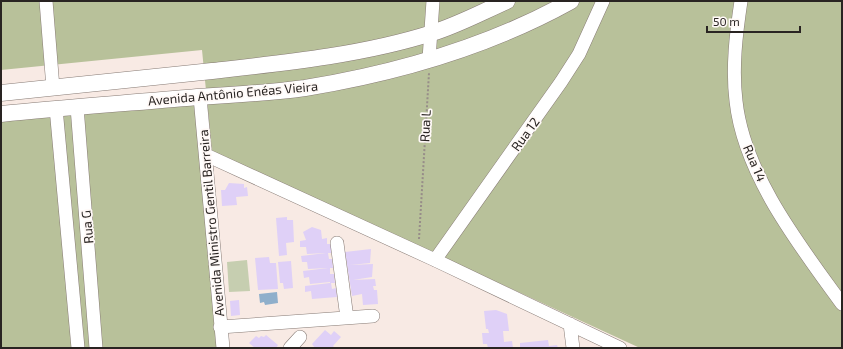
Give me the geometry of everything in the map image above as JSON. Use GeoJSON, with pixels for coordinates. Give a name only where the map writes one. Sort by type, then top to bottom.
{"type":"FeatureCollection","features":[{"type":"Feature","properties":{"kind":"street"},"geometry":{"type":"LineString","coordinates":[[46,1],[53,88]]}},
{"type":"Feature","properties":{"kind":"street"},"geometry":{"type":"LineString","coordinates":[[430,59],[433,1]]}},
{"type":"Feature","properties":{"kind":"street","name":"Avenida Antônio Enéas Vieira"},"geometry":{"type":"LineString","coordinates":[[1,93],[266,65],[338,54],[394,43],[431,33],[453,26],[507,1]]}},
{"type":"Feature","properties":{"kind":"street","name":"Avenida Antônio Enéas Vieira"},"geometry":{"type":"LineString","coordinates":[[1,114],[56,108],[305,88],[390,70],[430,59],[486,40],[550,13],[571,1]]}},
{"type":"Feature","properties":{"kind":"street","name":"Rua 12"},"geometry":{"type":"LineString","coordinates":[[435,260],[561,82],[579,54],[603,1]]}},
{"type":"Feature","properties":{"kind":"street","name":"Rua 14"},"geometry":{"type":"LineString","coordinates":[[741,1],[734,71],[736,102],[741,127],[760,176],[784,221],[842,304]]}},
{"type":"Feature","properties":{"kind":"street","name":"Avenida Ministro Gentil Barreira"},"geometry":{"type":"LineString","coordinates":[[200,97],[223,348]]}},
{"type":"Feature","properties":{"kind":"street","name":"Rua G"},"geometry":{"type":"LineString","coordinates":[[77,107],[96,348]]}},
{"type":"Feature","properties":{"kind":"street","name":"Rua G"},"geometry":{"type":"LineString","coordinates":[[56,108],[78,348]]}},
{"type":"Feature","properties":{"kind":"street"},"geometry":{"type":"LineString","coordinates":[[206,155],[418,252],[620,348]]}},
{"type":"Feature","properties":{"kind":"street"},"geometry":{"type":"LineString","coordinates":[[337,243],[346,318]]}},
{"type":"Feature","properties":{"kind":"street"},"geometry":{"type":"LineString","coordinates":[[220,327],[373,316]]}},
{"type":"Feature","properties":{"kind":"street"},"geometry":{"type":"LineString","coordinates":[[570,324],[573,348]]}},
{"type":"Feature","properties":{"kind":"street"},"geometry":{"type":"LineString","coordinates":[[290,348],[300,337]]}},
{"type":"Feature","properties":{"kind":"path","name":"Rua L"},"geometry":{"type":"LineString","coordinates":[[418,252],[430,59]]}},
{"type":"Feature","properties":{"kind":"green space"},"geometry":{"type":"Polygon","coordinates":[[[1,1],[842,1],[842,348],[640,348],[212,151],[202,50],[1,70],[1,1]]]}},
{"type":"Feature","properties":{"kind":"green space"},"geometry":{"type":"Polygon","coordinates":[[[196,101],[217,348],[1,348],[1,118],[196,101]]]}},
{"type":"Feature","properties":{"kind":"green space"},"geometry":{"type":"Polygon","coordinates":[[[247,260],[250,291],[229,292],[227,262],[247,260]]]}},
{"type":"Feature","properties":{"kind":"water"},"geometry":{"type":"Polygon","coordinates":[[[277,292],[278,303],[265,305],[264,302],[260,303],[259,294],[277,292]]]}},
{"type":"Feature","properties":{"kind":"building"},"geometry":{"type":"Polygon","coordinates":[[[229,183],[244,184],[244,188],[247,187],[248,196],[236,197],[237,205],[222,206],[221,190],[225,190],[229,183]]]}},
{"type":"Feature","properties":{"kind":"building"},"geometry":{"type":"Polygon","coordinates":[[[287,217],[287,220],[293,220],[294,242],[286,243],[287,255],[279,256],[276,218],[287,217]]]}},
{"type":"Feature","properties":{"kind":"building"},"geometry":{"type":"Polygon","coordinates":[[[312,227],[321,230],[322,239],[327,238],[327,244],[331,244],[332,253],[328,253],[329,259],[332,259],[333,268],[330,268],[330,274],[334,274],[335,283],[331,283],[332,289],[336,288],[337,297],[312,299],[311,291],[305,292],[305,286],[330,283],[310,284],[309,277],[304,278],[303,271],[328,268],[308,269],[307,262],[302,262],[301,256],[326,253],[307,254],[306,247],[300,247],[300,241],[306,240],[303,232],[312,227]]]}},
{"type":"Feature","properties":{"kind":"building"},"geometry":{"type":"Polygon","coordinates":[[[371,249],[370,263],[350,265],[373,264],[372,277],[353,280],[375,279],[376,286],[373,286],[374,290],[377,290],[378,304],[363,305],[362,294],[352,296],[345,252],[371,249]]]}},
{"type":"Feature","properties":{"kind":"building"},"geometry":{"type":"Polygon","coordinates":[[[269,257],[270,263],[276,263],[278,289],[258,290],[255,258],[269,257]]]}},
{"type":"Feature","properties":{"kind":"building"},"geometry":{"type":"Polygon","coordinates":[[[291,261],[293,288],[284,289],[283,283],[280,283],[278,262],[291,261]]]}},
{"type":"Feature","properties":{"kind":"building"},"geometry":{"type":"Polygon","coordinates":[[[239,300],[240,315],[231,316],[230,301],[239,300]]]}},
{"type":"Feature","properties":{"kind":"building"},"geometry":{"type":"Polygon","coordinates":[[[496,310],[507,314],[509,331],[503,331],[504,342],[512,341],[513,348],[488,348],[487,344],[483,344],[482,333],[489,333],[488,329],[486,329],[484,311],[496,310]]]}},
{"type":"Feature","properties":{"kind":"building"},"geometry":{"type":"Polygon","coordinates":[[[325,330],[331,335],[334,331],[341,337],[333,346],[335,348],[315,348],[312,344],[325,330]]]}},
{"type":"Feature","properties":{"kind":"building"},"geometry":{"type":"Polygon","coordinates":[[[266,335],[278,345],[276,348],[255,348],[249,343],[256,336],[259,338],[266,335]]]}},
{"type":"Feature","properties":{"kind":"building"},"geometry":{"type":"Polygon","coordinates":[[[548,340],[549,346],[557,345],[558,348],[520,348],[520,343],[548,340]]]}}]}
